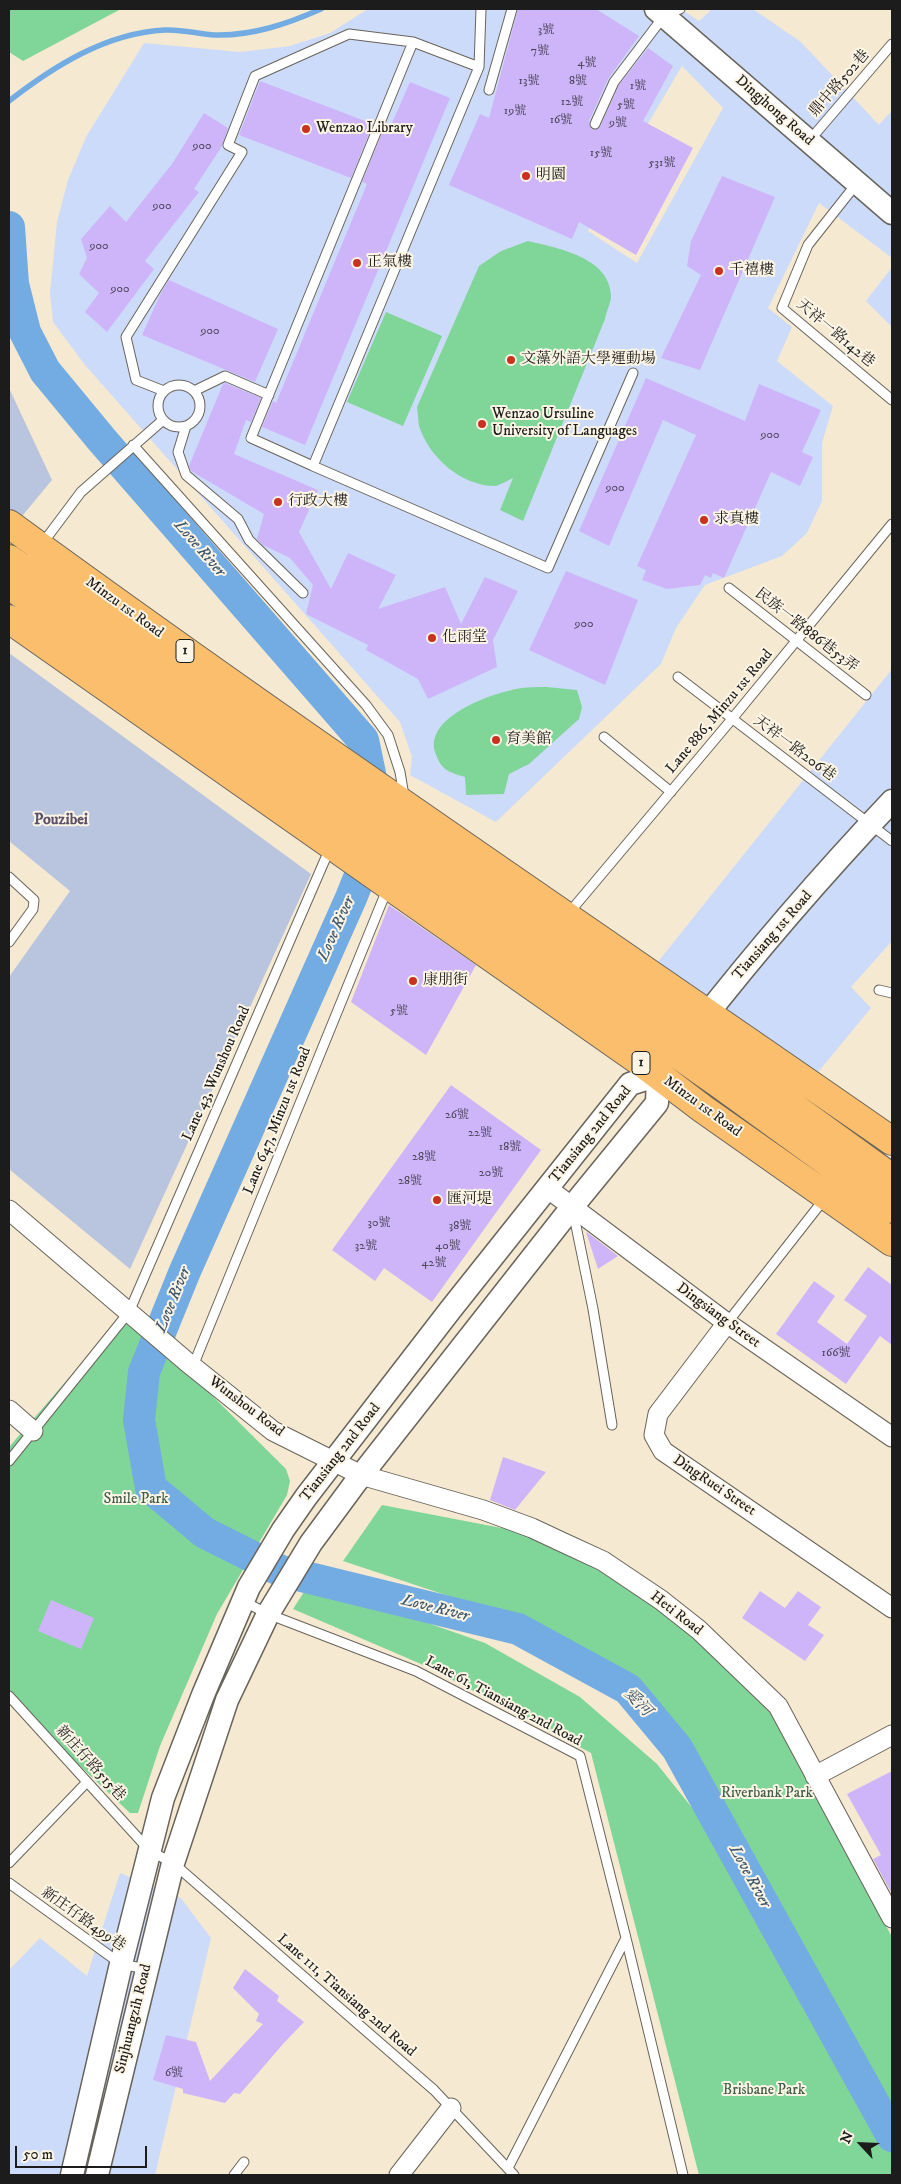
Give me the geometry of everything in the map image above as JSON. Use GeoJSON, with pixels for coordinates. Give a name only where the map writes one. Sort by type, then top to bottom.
{"type":"FeatureCollection","features":[{"type":"Feature","properties":{"kind":"main road","name":"Minzu 1st Road"},"geometry":{"type":"LineString","coordinates":[[9,524],[353,798]]}},
{"type":"Feature","properties":{"kind":"main road","name":"1"},"geometry":{"type":"LineString","coordinates":[[14,577],[353,798],[404,818]]}},
{"type":"Feature","properties":{"kind":"main road","name":"1"},"geometry":{"type":"LineString","coordinates":[[9,619],[396,892]]}},
{"type":"Feature","properties":{"kind":"main road","name":"1"},"geometry":{"type":"LineString","coordinates":[[353,798],[409,865]]}},
{"type":"Feature","properties":{"kind":"main road","name":"Minzu 1st Road"},"geometry":{"type":"LineString","coordinates":[[404,818],[566,917],[692,1033],[892,1209]]}},
{"type":"Feature","properties":{"kind":"main road","name":"Minzu 1st Road"},"geometry":{"type":"LineString","coordinates":[[404,818],[692,1033],[892,1178]]}},
{"type":"Feature","properties":{"kind":"main road","name":"Minzu 1st Road"},"geometry":{"type":"LineString","coordinates":[[409,865],[692,1033],[890,1135]]}},
{"type":"Feature","properties":{"kind":"main road"},"geometry":{"type":"LineString","coordinates":[[396,892],[409,865]]}},
{"type":"Feature","properties":{"kind":"main road","name":"Minzu 1st Road"},"geometry":{"type":"LineString","coordinates":[[396,892],[658,1075],[892,1242]]}},
{"type":"Feature","properties":{"kind":"street","name":"Dingjhong Road"},"geometry":{"type":"LineString","coordinates":[[667,11],[809,141],[892,213]]}},
{"type":"Feature","properties":{"kind":"street","name":"Tiansiang 1st Road"},"geometry":{"type":"LineString","coordinates":[[658,1075],[869,824],[892,801]]}},
{"type":"Feature","properties":{"kind":"street","name":"Tiansiang 2nd Road"},"geometry":{"type":"LineString","coordinates":[[246,1594],[283,1530],[451,1308],[630,1084],[658,1075],[657,1103],[572,1207],[361,1475],[311,1543],[273,1606]]}},
{"type":"Feature","properties":{"kind":"street","name":"Dingsiang Street"},"geometry":{"type":"LineString","coordinates":[[547,1188],[727,1323],[892,1437]]}},
{"type":"Feature","properties":{"kind":"street"},"geometry":{"type":"LineString","coordinates":[[9,1210],[132,1315]]}},
{"type":"Feature","properties":{"kind":"street","name":"Wunshou Road"},"geometry":{"type":"LineString","coordinates":[[132,1315],[273,1431],[333,1463]]}},
{"type":"Feature","properties":{"kind":"street","name":"DingRuei Street"},"geometry":{"type":"LineString","coordinates":[[727,1323],[658,1414],[654,1435],[663,1451],[892,1608]]}},
{"type":"Feature","properties":{"kind":"street"},"geometry":{"type":"LineString","coordinates":[[9,1410],[34,1431]]}},
{"type":"Feature","properties":{"kind":"street","name":"Heti Road"},"geometry":{"type":"LineString","coordinates":[[333,1463],[361,1475],[483,1510],[532,1528],[602,1561],[661,1600],[699,1630],[778,1706],[892,1918]]}},
{"type":"Feature","properties":{"kind":"street"},"geometry":{"type":"LineString","coordinates":[[150,1851],[163,1798],[202,1695],[246,1594]]}},
{"type":"Feature","properties":{"kind":"street"},"geometry":{"type":"LineString","coordinates":[[173,1863],[228,1700],[273,1606]]}},
{"type":"Feature","properties":{"kind":"street"},"geometry":{"type":"LineString","coordinates":[[815,1776],[892,1735]]}},
{"type":"Feature","properties":{"kind":"street","name":"Sinjhuangzih Road"},"geometry":{"type":"LineString","coordinates":[[72,2175],[121,1964],[150,1851]]}},
{"type":"Feature","properties":{"kind":"street","name":"Sinjhuangzih Road"},"geometry":{"type":"LineString","coordinates":[[97,2175],[173,1863]]}},
{"type":"Feature","properties":{"kind":"street"},"geometry":{"type":"LineString","coordinates":[[399,2175],[451,2108]]}},
{"type":"Feature","properties":{"kind":"lane"},"geometry":{"type":"LineString","coordinates":[[313,466],[479,67],[481,9]]}},
{"type":"Feature","properties":{"kind":"lane"},"geometry":{"type":"LineString","coordinates":[[489,90],[512,9]]}},
{"type":"Feature","properties":{"kind":"lane"},"geometry":{"type":"LineString","coordinates":[[594,124],[614,82],[667,11]]}},
{"type":"Feature","properties":{"kind":"lane"},"geometry":{"type":"LineString","coordinates":[[164,391],[136,380],[126,337],[242,152],[228,144],[256,76],[349,34],[413,42],[479,67]]}},
{"type":"Feature","properties":{"kind":"lane"},"geometry":{"type":"LineString","coordinates":[[413,42],[251,438],[548,568],[633,373]]}},
{"type":"Feature","properties":{"kind":"lane","name":"鼎中路502巷"},"geometry":{"type":"LineString","coordinates":[[809,141],[892,44]]}},
{"type":"Feature","properties":{"kind":"lane","name":"天祥一路142巷"},"geometry":{"type":"LineString","coordinates":[[857,183],[808,245],[782,308],[892,400]]}},
{"type":"Feature","properties":{"kind":"lane"},"geometry":{"type":"LineString","coordinates":[[194,391],[225,376],[269,394]]}},
{"type":"Feature","properties":{"kind":"lane"},"geometry":{"type":"LineString","coordinates":[[176,385],[194,391],[198,397],[199,411],[192,422],[186,426],[174,427],[163,420],[159,415],[158,402],[164,391],[176,385]]}},
{"type":"Feature","properties":{"kind":"lane"},"geometry":{"type":"LineString","coordinates":[[14,577],[40,547],[81,492],[163,420]]}},
{"type":"Feature","properties":{"kind":"lane"},"geometry":{"type":"LineString","coordinates":[[186,426],[178,452],[186,475],[238,519],[249,540],[303,593]]}},
{"type":"Feature","properties":{"kind":"lane"},"geometry":{"type":"LineString","coordinates":[[134,444],[366,706],[388,735],[400,772],[404,818]]}},
{"type":"Feature","properties":{"kind":"lane","name":"Lane 886, Minzu 1st Road"},"geometry":{"type":"LineString","coordinates":[[566,917],[892,524]]}},
{"type":"Feature","properties":{"kind":"lane","name":"民族一路886巷53弄"},"geometry":{"type":"LineString","coordinates":[[729,588],[866,694]]}},
{"type":"Feature","properties":{"kind":"lane","name":"天祥一路206巷"},"geometry":{"type":"LineString","coordinates":[[678,677],[892,840]]}},
{"type":"Feature","properties":{"kind":"lane"},"geometry":{"type":"LineString","coordinates":[[604,737],[671,792]]}},
{"type":"Feature","properties":{"kind":"lane","name":"Lane 43, Wunshou Road"},"geometry":{"type":"LineString","coordinates":[[9,1461],[132,1315],[331,846]]}},
{"type":"Feature","properties":{"kind":"lane"},"geometry":{"type":"LineString","coordinates":[[9,877],[34,900],[33,908],[9,942]]}},
{"type":"Feature","properties":{"kind":"lane","name":"Lane 647, Minzu 1st Road"},"geometry":{"type":"LineString","coordinates":[[190,1364],[396,892]]}},
{"type":"Feature","properties":{"kind":"lane"},"geometry":{"type":"LineString","coordinates":[[879,990],[892,993]]}},
{"type":"Feature","properties":{"kind":"lane"},"geometry":{"type":"LineString","coordinates":[[727,1323],[827,1196]]}},
{"type":"Feature","properties":{"kind":"lane"},"geometry":{"type":"LineString","coordinates":[[572,1207],[593,1309],[612,1425]]}},
{"type":"Feature","properties":{"kind":"lane","name":"Lane 61, Tiansiang 2nd Road"},"geometry":{"type":"LineString","coordinates":[[246,1594],[416,1671],[580,1756],[683,2175]]}},
{"type":"Feature","properties":{"kind":"lane","name":"新庄仔路515巷"},"geometry":{"type":"LineString","coordinates":[[9,1696],[150,1851]]}},
{"type":"Feature","properties":{"kind":"lane"},"geometry":{"type":"LineString","coordinates":[[9,1863],[87,1782]]}},
{"type":"Feature","properties":{"kind":"lane","name":"Lane 111, Tiansiang 2nd Road"},"geometry":{"type":"LineString","coordinates":[[150,1851],[173,1863],[434,2090],[511,2172]]}},
{"type":"Feature","properties":{"kind":"lane","name":"新庄仔路499巷"},"geometry":{"type":"LineString","coordinates":[[9,1884],[121,1964],[146,1969]]}},
{"type":"Feature","properties":{"kind":"lane"},"geometry":{"type":"LineString","coordinates":[[511,2172],[626,1938]]}},
{"type":"Feature","properties":{"kind":"lane"},"geometry":{"type":"LineString","coordinates":[[234,2175],[244,2162]]}},
{"type":"Feature","properties":{"kind":"shaded area","name":"Wenzao Ursuline University of Languages"},"geometry":{"type":"Polygon","coordinates":[[[368,9],[681,9],[699,21],[712,9],[753,9],[801,42],[879,125],[892,110],[892,258],[819,203],[768,308],[792,327],[777,361],[833,406],[822,443],[822,501],[807,533],[782,556],[705,585],[676,628],[661,664],[496,822],[410,775],[412,757],[400,722],[85,365],[53,322],[50,293],[57,222],[68,180],[86,137],[144,43],[240,52],[290,46],[330,33],[368,9]],[[682,66],[620,171],[588,231],[637,263],[723,108],[682,66]]]}},
{"type":"Feature","properties":{"kind":"shaded area"},"geometry":{"type":"Polygon","coordinates":[[[892,267],[892,327],[866,301],[892,267]]]}},
{"type":"Feature","properties":{"kind":"shaded area"},"geometry":{"type":"Polygon","coordinates":[[[9,388],[52,480],[18,521],[9,514],[9,388]]]}},
{"type":"Feature","properties":{"kind":"shaded area"},"geometry":{"type":"Polygon","coordinates":[[[9,653],[311,874],[130,1269],[9,1169],[9,977],[70,891],[9,841],[9,653]]]}},
{"type":"Feature","properties":{"kind":"shaded area"},"geometry":{"type":"Polygon","coordinates":[[[892,669],[892,941],[851,987],[871,1008],[815,1076],[657,963],[892,669]]]}},
{"type":"Feature","properties":{"kind":"shaded area"},"geometry":{"type":"Polygon","coordinates":[[[120,1873],[181,1898],[211,1938],[155,2175],[9,2175],[9,1970],[40,1938],[87,1976],[120,1873]]]}},
{"type":"Feature","properties":{"kind":"green space"},"geometry":{"type":"Polygon","coordinates":[[[9,9],[121,9],[23,61],[9,52],[9,9]]]}},
{"type":"Feature","properties":{"kind":"green space"},"geometry":{"type":"Polygon","coordinates":[[[528,241],[567,251],[592,263],[602,272],[608,283],[611,296],[605,319],[523,521],[500,510],[513,478],[495,486],[482,485],[470,481],[448,468],[438,459],[424,437],[419,426],[417,407],[479,266],[501,251],[528,241]]]}},
{"type":"Feature","properties":{"kind":"green space"},"geometry":{"type":"Polygon","coordinates":[[[386,312],[442,336],[403,426],[347,402],[386,312]]]}},
{"type":"Feature","properties":{"kind":"green space","name":"育美館"},"geometry":{"type":"Polygon","coordinates":[[[547,687],[577,690],[582,707],[579,719],[529,764],[509,774],[504,794],[466,795],[465,777],[454,774],[443,767],[437,758],[435,739],[440,728],[449,718],[462,709],[491,696],[520,688],[547,687]]]}},
{"type":"Feature","properties":{"kind":"green space","name":"Smile Park"},"geometry":{"type":"Polygon","coordinates":[[[127,1311],[286,1469],[290,1481],[287,1495],[217,1614],[160,1746],[138,1813],[130,1813],[27,1716],[9,1696],[9,1447],[127,1311]]]}},
{"type":"Feature","properties":{"kind":"green space","name":"Riverbank Park"},"geometry":{"type":"Polygon","coordinates":[[[382,1505],[512,1530],[578,1558],[644,1598],[712,1653],[767,1706],[892,1937],[892,2120],[690,1743],[611,1662],[545,1628],[343,1561],[382,1505]]]}},
{"type":"Feature","properties":{"kind":"green space","name":"Brisbane Park"},"geometry":{"type":"Polygon","coordinates":[[[313,1578],[319,1585],[485,1643],[580,1697],[657,1764],[721,1844],[892,2149],[892,2175],[699,2175],[591,1753],[428,1667],[293,1609],[313,1578]]]}},
{"type":"Feature","properties":{"kind":"building"},"geometry":{"type":"Polygon","coordinates":[[[518,9],[596,9],[639,36],[608,79],[589,121],[590,127],[593,130],[600,127],[619,85],[648,48],[673,66],[643,121],[693,148],[636,255],[579,222],[572,239],[449,185],[480,114],[489,118],[518,9]]]}},
{"type":"Feature","properties":{"kind":"building","name":"Wenzao Library"},"geometry":{"type":"Polygon","coordinates":[[[260,81],[373,124],[351,178],[239,135],[260,81]]]}},
{"type":"Feature","properties":{"kind":"building","name":"正氣樓"},"geometry":{"type":"Polygon","coordinates":[[[410,82],[450,98],[305,445],[262,427],[273,401],[276,403],[367,184],[362,182],[384,128],[389,130],[410,82]]]}},
{"type":"Feature","properties":{"kind":"building"},"geometry":{"type":"Polygon","coordinates":[[[204,113],[228,128],[222,146],[194,189],[199,192],[145,261],[154,269],[107,332],[85,312],[99,293],[79,274],[87,258],[81,239],[110,206],[126,222],[172,164],[204,113]]]}},
{"type":"Feature","properties":{"kind":"building","name":"千禧樓"},"geometry":{"type":"Polygon","coordinates":[[[722,176],[775,197],[700,370],[661,358],[701,275],[687,266],[691,241],[722,176]]]}},
{"type":"Feature","properties":{"kind":"building"},"geometry":{"type":"Polygon","coordinates":[[[169,280],[278,329],[255,382],[142,335],[169,280]]]}},
{"type":"Feature","properties":{"kind":"building"},"geometry":{"type":"Polygon","coordinates":[[[646,378],[745,421],[759,384],[821,410],[802,452],[813,457],[800,486],[771,472],[724,578],[713,573],[711,578],[705,575],[700,585],[667,589],[642,580],[646,570],[637,566],[696,435],[663,420],[609,546],[579,531],[646,378]]]}},
{"type":"Feature","properties":{"kind":"building"},"geometry":{"type":"Polygon","coordinates":[[[225,383],[261,398],[251,422],[246,420],[234,454],[318,490],[299,532],[331,589],[348,553],[396,575],[378,609],[445,587],[461,624],[485,577],[518,591],[493,640],[497,667],[428,699],[418,679],[366,650],[368,645],[306,614],[313,585],[290,558],[263,545],[257,539],[264,514],[191,471],[189,466],[225,383]]]}},
{"type":"Feature","properties":{"kind":"building"},"geometry":{"type":"Polygon","coordinates":[[[566,571],[638,600],[605,685],[529,650],[566,571]]]}},
{"type":"Feature","properties":{"kind":"building","name":"康朋街"},"geometry":{"type":"Polygon","coordinates":[[[389,905],[476,965],[426,1055],[351,1002],[389,905]]]}},
{"type":"Feature","properties":{"kind":"building","name":"匯河堤"},"geometry":{"type":"Polygon","coordinates":[[[451,1085],[541,1150],[432,1302],[384,1268],[375,1281],[332,1250],[451,1085]]]}},
{"type":"Feature","properties":{"kind":"building"},"geometry":{"type":"Polygon","coordinates":[[[586,1232],[588,1233],[618,1256],[598,1269],[586,1232]]]}},
{"type":"Feature","properties":{"kind":"building"},"geometry":{"type":"Polygon","coordinates":[[[868,1267],[892,1285],[892,1345],[880,1336],[846,1384],[776,1334],[814,1281],[835,1296],[817,1322],[847,1344],[867,1316],[844,1300],[868,1267]]]}},
{"type":"Feature","properties":{"kind":"building"},"geometry":{"type":"Polygon","coordinates":[[[503,1457],[546,1472],[515,1510],[490,1500],[503,1457]]]}},
{"type":"Feature","properties":{"kind":"building"},"geometry":{"type":"Polygon","coordinates":[[[760,1591],[785,1608],[798,1591],[821,1607],[808,1625],[824,1635],[805,1661],[742,1618],[760,1591]]]}},
{"type":"Feature","properties":{"kind":"building"},"geometry":{"type":"Polygon","coordinates":[[[51,1600],[94,1618],[81,1649],[38,1631],[51,1600]]]}},
{"type":"Feature","properties":{"kind":"building"},"geometry":{"type":"Polygon","coordinates":[[[892,1771],[892,1894],[873,1859],[881,1855],[847,1794],[892,1771]]]}},
{"type":"Feature","properties":{"kind":"building"},"geometry":{"type":"Polygon","coordinates":[[[245,1969],[279,1996],[277,2001],[304,2022],[240,2094],[234,2093],[225,2103],[183,2093],[183,2089],[153,2080],[166,2035],[196,2042],[210,2081],[263,2024],[256,2021],[259,2014],[233,1988],[245,1969]]]}},
{"type":"Feature","properties":{"kind":"waterway"},"geometry":{"type":"LineString","coordinates":[[9,101],[63,64],[122,37],[143,32],[165,30],[229,35],[269,28],[321,9]]}},
{"type":"Feature","properties":{"kind":"waterway","name":"Love River"},"geometry":{"type":"LineString","coordinates":[[9,227],[13,284],[25,332],[45,371],[102,440],[363,740],[377,807],[367,858],[351,898],[185,1271],[144,1372],[139,1420],[151,1488],[205,1533],[281,1571],[518,1629],[628,1689],[677,1748],[892,2136]]}},
{"type":"Feature","properties":{"kind":"place","name":"Wenzao Library"},"geometry":{"type":"Point","coordinates":[306,129]}},
{"type":"Feature","properties":{"kind":"place","name":"明園"},"geometry":{"type":"Point","coordinates":[526,176]}},
{"type":"Feature","properties":{"kind":"place","name":"正氣樓"},"geometry":{"type":"Point","coordinates":[357,263]}},
{"type":"Feature","properties":{"kind":"place","name":"千禧樓"},"geometry":{"type":"Point","coordinates":[719,271]}},
{"type":"Feature","properties":{"kind":"place","name":"文藻外語大學運動場"},"geometry":{"type":"Point","coordinates":[511,360]}},
{"type":"Feature","properties":{"kind":"place","name":"Wenzao Ursuline University of Languages"},"geometry":{"type":"Point","coordinates":[482,424]}},
{"type":"Feature","properties":{"kind":"place","name":"行政大樓"},"geometry":{"type":"Point","coordinates":[278,502]}},
{"type":"Feature","properties":{"kind":"place","name":"求真樓"},"geometry":{"type":"Point","coordinates":[704,520]}},
{"type":"Feature","properties":{"kind":"place","name":"化雨堂"},"geometry":{"type":"Point","coordinates":[432,638]}},
{"type":"Feature","properties":{"kind":"place","name":"育美館"},"geometry":{"type":"Point","coordinates":[496,740]}},
{"type":"Feature","properties":{"kind":"place","name":"康朋街"},"geometry":{"type":"Point","coordinates":[413,981]}},
{"type":"Feature","properties":{"kind":"place","name":"匯河堤"},"geometry":{"type":"Point","coordinates":[437,1200]}},
{"type":"Feature","properties":{"kind":"district","name":"Pouzibei"},"geometry":{"type":"Point","coordinates":[61,821]}},
{"type":"Feature","properties":{"kind":"water label","name":"愛河"},"geometry":{"type":"Point","coordinates":[637,1703]}}]}
